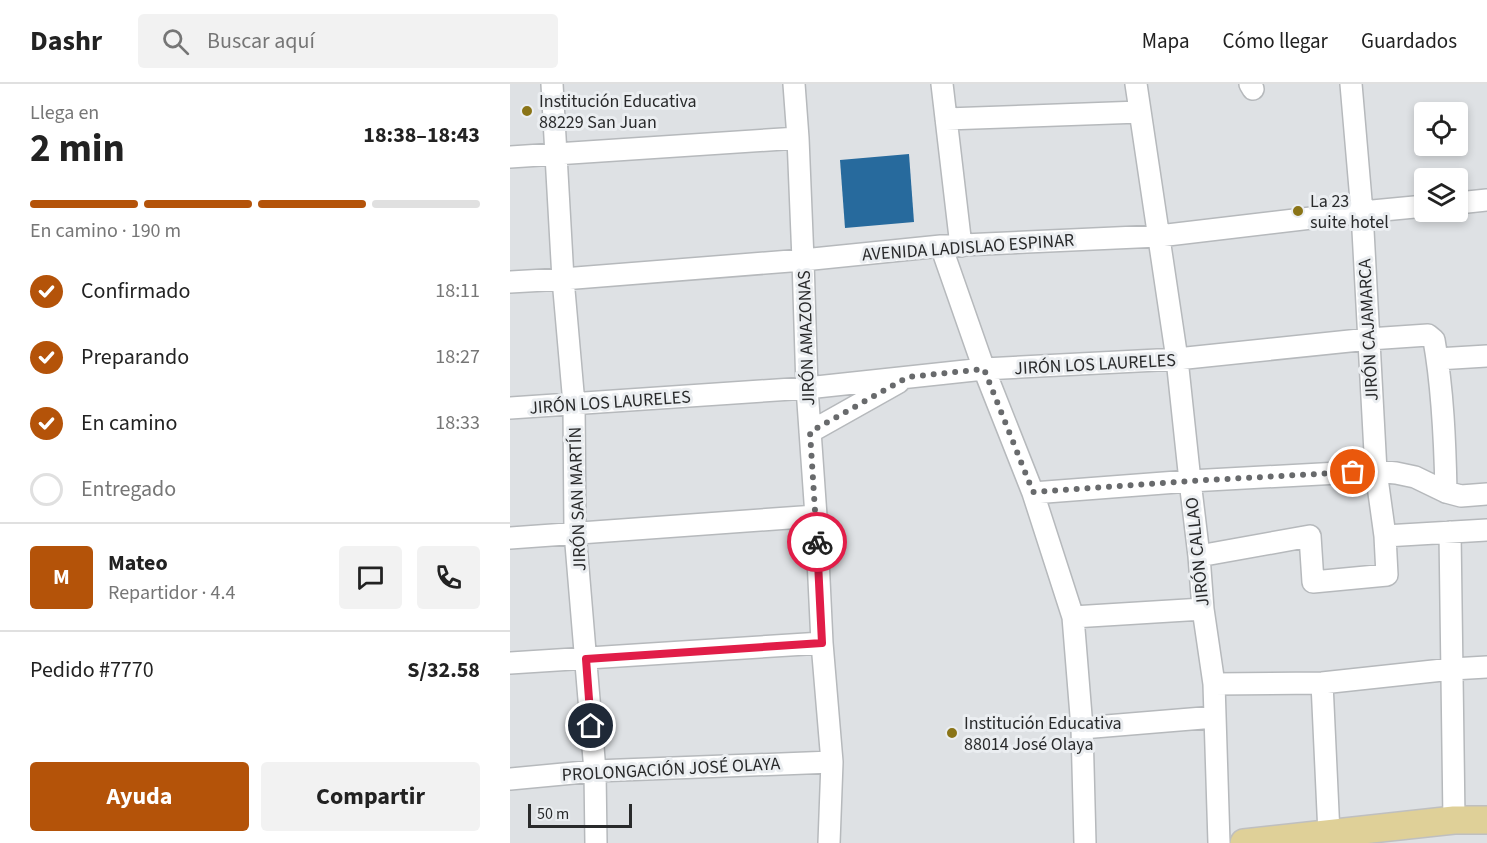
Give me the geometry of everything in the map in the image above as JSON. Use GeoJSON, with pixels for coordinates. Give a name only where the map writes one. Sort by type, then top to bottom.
{"type":"FeatureCollection","features":[{"type":"Feature","properties":{"kind":"main road"},"geometry":{"type":"LineString","coordinates":[[1244,843],[1454,820],[1487,820]]}},
{"type":"Feature","properties":{"kind":"street","name":"JIRÓN SAN MARTÍN"},"geometry":{"type":"LineString","coordinates":[[552,84],[563,279],[574,405],[575,532],[596,771],[597,843]]}},
{"type":"Feature","properties":{"kind":"street","name":"JIRÓN AMAZONAS"},"geometry":{"type":"LineString","coordinates":[[794,84],[807,388],[822,643],[832,762],[829,843]]}},
{"type":"Feature","properties":{"kind":"street"},"geometry":{"type":"LineString","coordinates":[[942,84],[946,119],[951,246],[984,369],[1033,492],[1073,617],[1082,728],[1085,843]]}},
{"type":"Feature","properties":{"kind":"street","name":"JIRÓN CALLAO"},"geometry":{"type":"LineString","coordinates":[[1136,84],[1177,359],[1203,609],[1214,684],[1219,843]]}},
{"type":"Feature","properties":{"kind":"street","name":"JIRÓN CAJAMARCA"},"geometry":{"type":"LineString","coordinates":[[1199,556],[1310,536],[1313,582],[1387,575],[1385,536],[1376,471],[1362,212],[1352,84]]}},
{"type":"Feature","properties":{"kind":"street"},"geometry":{"type":"LineString","coordinates":[[946,119],[1140,112]]}},
{"type":"Feature","properties":{"kind":"street"},"geometry":{"type":"LineString","coordinates":[[510,157],[798,138]]}},
{"type":"Feature","properties":{"kind":"street"},"geometry":{"type":"LineString","coordinates":[[1468,202],[1487,200]]}},
{"type":"Feature","properties":{"kind":"street","name":"AVENIDA LADISLAO ESPINAR"},"geometry":{"type":"LineString","coordinates":[[510,282],[803,260],[951,246],[1159,236],[1414,207]]}},
{"type":"Feature","properties":{"kind":"street","name":"JIRÓN LOS LAURELES"},"geometry":{"type":"LineString","coordinates":[[510,408],[807,388],[984,369],[1177,359],[1428,335],[1434,340],[1437,359]]}},
{"type":"Feature","properties":{"kind":"street"},"geometry":{"type":"LineString","coordinates":[[1446,492],[1445,448],[1437,359],[1487,356]]}},
{"type":"Feature","properties":{"kind":"street"},"geometry":{"type":"LineString","coordinates":[[810,432],[908,377]]}},
{"type":"Feature","properties":{"kind":"street"},"geometry":{"type":"LineString","coordinates":[[1033,492],[1376,471],[1415,477],[1446,492],[1461,496],[1487,494]]}},
{"type":"Feature","properties":{"kind":"street"},"geometry":{"type":"LineString","coordinates":[[510,538],[816,516]]}},
{"type":"Feature","properties":{"kind":"street"},"geometry":{"type":"LineString","coordinates":[[1385,536],[1487,530]]}},
{"type":"Feature","properties":{"kind":"street"},"geometry":{"type":"LineString","coordinates":[[1449,532],[1454,820]]}},
{"type":"Feature","properties":{"kind":"street"},"geometry":{"type":"LineString","coordinates":[[1073,617],[1203,609]]}},
{"type":"Feature","properties":{"kind":"street"},"geometry":{"type":"LineString","coordinates":[[510,663],[822,643]]}},
{"type":"Feature","properties":{"kind":"street"},"geometry":{"type":"LineString","coordinates":[[1214,684],[1322,683],[1487,667]]}},
{"type":"Feature","properties":{"kind":"street"},"geometry":{"type":"LineString","coordinates":[[1322,683],[1329,834]]}},
{"type":"Feature","properties":{"kind":"street"},"geometry":{"type":"LineString","coordinates":[[1082,728],[1215,717]]}},
{"type":"Feature","properties":{"kind":"street","name":"PROLONGACIÓN JOSÉ OLAYA"},"geometry":{"type":"LineString","coordinates":[[510,779],[596,771],[832,762]]}},
{"type":"Feature","properties":{"kind":"building"},"geometry":{"type":"Polygon","coordinates":[[[909,154],[914,222],[845,228],[840,160],[909,154]]]}},
{"type":"Feature","properties":{"kind":"way so far"},"geometry":{"type":"LineString","coordinates":[[817,542],[810,432],[908,377],[984,369],[1033,492],[1353,472]]}},
{"type":"Feature","properties":{"kind":"place","name":"Institución Educativa 88229 San Juan"},"geometry":{"type":"Point","coordinates":[527,111]}},
{"type":"Feature","properties":{"kind":"place","name":"La 23 suite hotel"},"geometry":{"type":"Point","coordinates":[1298,211]}},
{"type":"Feature","properties":{"kind":"place","name":"Institución Educativa 88014 José Olaya"},"geometry":{"type":"Point","coordinates":[952,733]}},
{"type":"Feature","properties":{"kind":"route"},"geometry":{"type":"LineString","coordinates":[[591,726],[586,659],[822,643],[817,542]]}}]}
